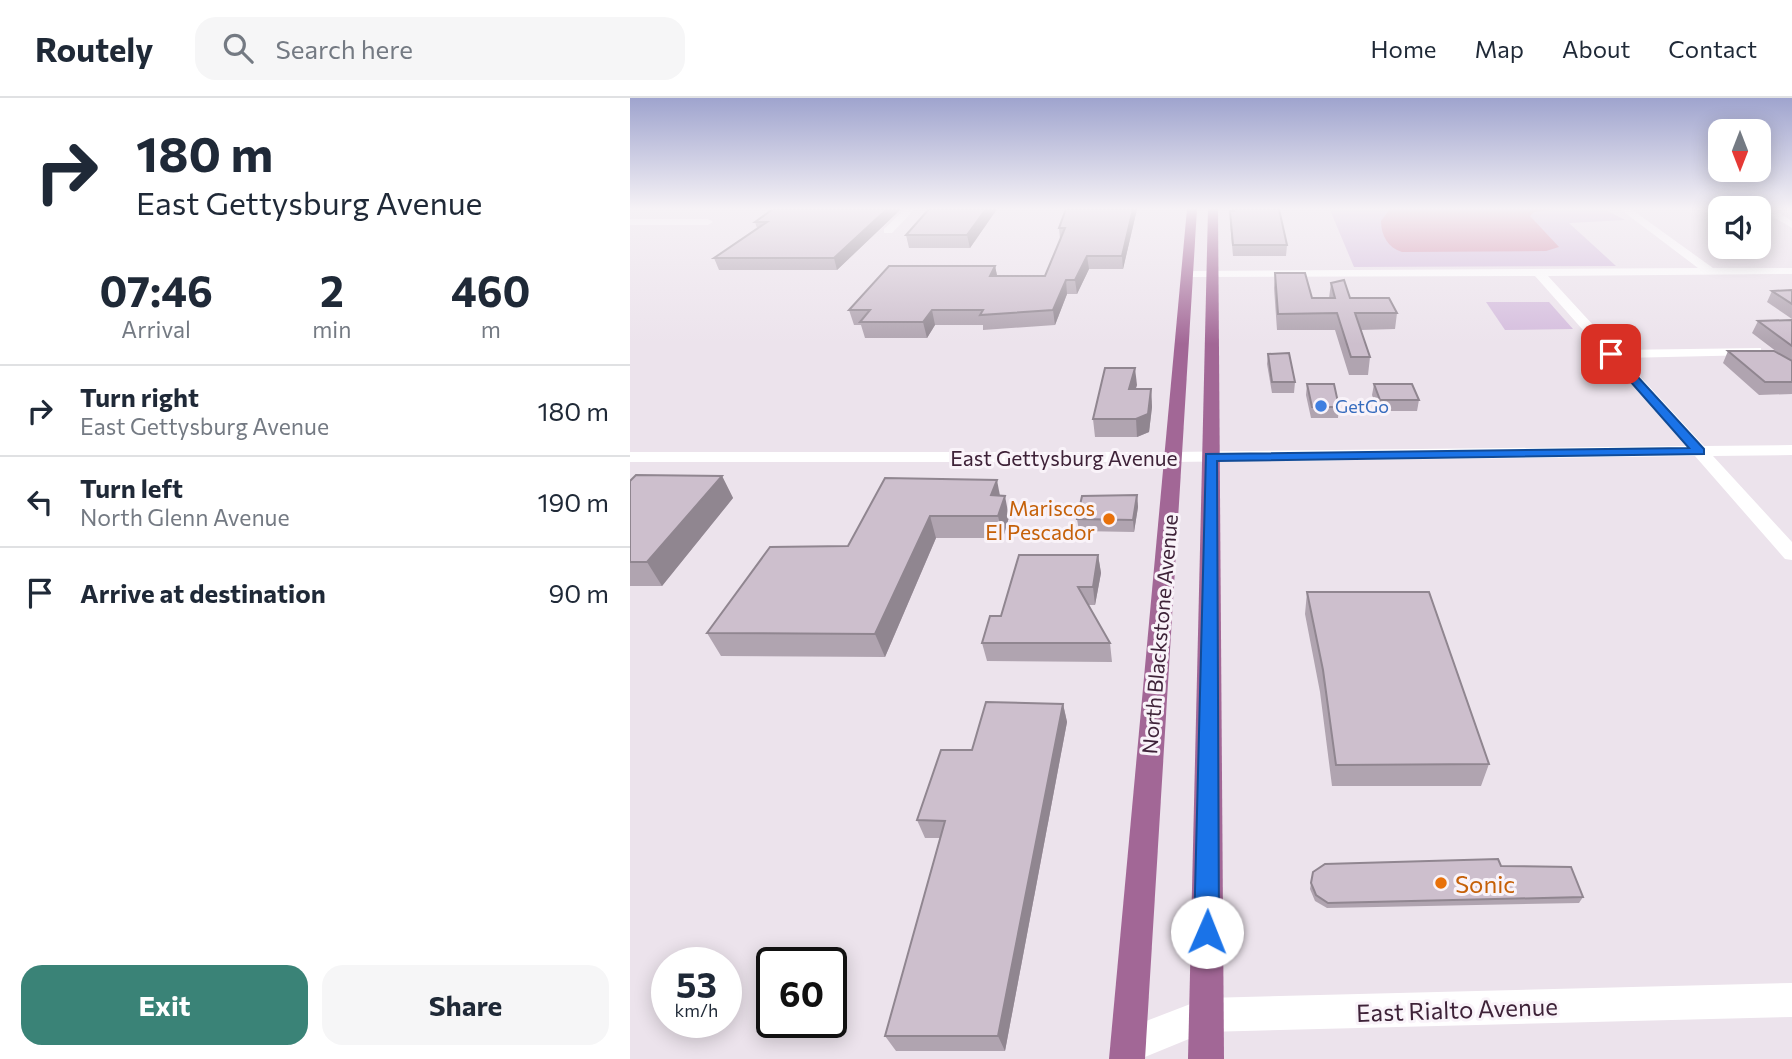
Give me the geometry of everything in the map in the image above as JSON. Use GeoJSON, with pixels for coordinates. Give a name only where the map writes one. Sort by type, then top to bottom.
{"type":"FeatureCollection","features":[{"type":"Feature","properties":{"kind":"main road","name":"North Blackstone Avenue"},"geometry":{"type":"LineString","coordinates":[[1127,1052],[1188,254]]}},
{"type":"Feature","properties":{"kind":"main road","name":"North Blackstone Avenue"},"geometry":{"type":"LineString","coordinates":[[1206,1059],[1212,254]]}},
{"type":"Feature","properties":{"kind":"street"},"geometry":{"type":"LineString","coordinates":[[1686,254],[1711,272]]}},
{"type":"Feature","properties":{"kind":"street"},"geometry":{"type":"LineString","coordinates":[[1186,274],[1792,271]]}},
{"type":"Feature","properties":{"kind":"street"},"geometry":{"type":"LineString","coordinates":[[1538,272],[1792,554]]}},
{"type":"Feature","properties":{"kind":"street"},"geometry":{"type":"LineString","coordinates":[[1611,354],[1769,355],[1746,336]]}},
{"type":"Feature","properties":{"kind":"street","name":"East Gettysburg Avenue"},"geometry":{"type":"LineString","coordinates":[[633,461],[1792,450]]}},
{"type":"Feature","properties":{"kind":"street","name":"East Rialto Avenue"},"geometry":{"type":"LineString","coordinates":[[1127,1052],[1206,1014],[1792,1000]]}},
{"type":"Feature","properties":{"kind":"shaded area"},"geometry":{"type":"Polygon","coordinates":[[[1348,254],[1603,254],[1616,266],[1354,267],[1348,254]]]}},
{"type":"Feature","properties":{"kind":"shaded area"},"geometry":{"type":"Polygon","coordinates":[[[1486,302],[1549,302],[1573,329],[1505,330],[1486,302]]]}},
{"type":"Feature","properties":{"kind":"building"},"geometry":{"type":"Polygon","coordinates":[[[720,254],[838,254],[834,258],[714,258],[720,254]]]}},
{"type":"Feature","properties":{"kind":"building"},"geometry":{"type":"Polygon","coordinates":[[[1054,254],[1123,254],[1122,256],[1087,256],[1075,280],[1066,280],[1053,310],[980,315],[983,310],[932,310],[923,322],[860,322],[870,310],[849,310],[889,266],[995,266],[990,276],[1045,276],[1054,254]]]}},
{"type":"Feature","properties":{"kind":"building"},"geometry":{"type":"Polygon","coordinates":[[[1275,273],[1305,273],[1312,298],[1335,298],[1331,283],[1344,280],[1350,298],[1389,298],[1397,313],[1355,313],[1370,357],[1351,357],[1337,313],[1278,314],[1275,273]]]}},
{"type":"Feature","properties":{"kind":"building"},"geometry":{"type":"Polygon","coordinates":[[[1792,290],[1792,304],[1772,291],[1792,290]]]}},
{"type":"Feature","properties":{"kind":"building"},"geometry":{"type":"Polygon","coordinates":[[[1792,320],[1792,346],[1758,321],[1792,320]]]}},
{"type":"Feature","properties":{"kind":"building"},"geometry":{"type":"Polygon","coordinates":[[[1728,351],[1774,351],[1792,361],[1792,382],[1765,382],[1728,351]]]}},
{"type":"Feature","properties":{"kind":"building"},"geometry":{"type":"Polygon","coordinates":[[[1289,353],[1295,382],[1272,382],[1268,354],[1289,353]]]}},
{"type":"Feature","properties":{"kind":"building"},"geometry":{"type":"Polygon","coordinates":[[[1105,368],[1135,368],[1129,389],[1151,389],[1148,414],[1136,419],[1093,419],[1105,368]]]}},
{"type":"Feature","properties":{"kind":"building"},"geometry":{"type":"Polygon","coordinates":[[[1307,384],[1334,384],[1339,407],[1312,407],[1307,384]]]}},
{"type":"Feature","properties":{"kind":"building"},"geometry":{"type":"Polygon","coordinates":[[[1374,384],[1412,384],[1419,400],[1380,400],[1374,384]]]}},
{"type":"Feature","properties":{"kind":"building"},"geometry":{"type":"Polygon","coordinates":[[[636,475],[722,476],[647,562],[630,562],[630,481],[636,475]]]}},
{"type":"Feature","properties":{"kind":"building"},"geometry":{"type":"Polygon","coordinates":[[[885,478],[997,480],[991,495],[1005,496],[998,516],[930,516],[875,634],[707,633],[770,547],[848,546],[885,478]]]}},
{"type":"Feature","properties":{"kind":"building"},"geometry":{"type":"Polygon","coordinates":[[[1137,495],[1133,520],[1077,519],[1082,496],[1137,495]]]}},
{"type":"Feature","properties":{"kind":"building"},"geometry":{"type":"Polygon","coordinates":[[[1019,555],[1098,555],[1093,587],[1078,587],[1110,643],[982,643],[990,616],[1001,616],[1019,555]]]}},
{"type":"Feature","properties":{"kind":"building"},"geometry":{"type":"Polygon","coordinates":[[[1307,592],[1429,592],[1489,764],[1336,765],[1323,670],[1307,592]]]}},
{"type":"Feature","properties":{"kind":"building"},"geometry":{"type":"Polygon","coordinates":[[[986,702],[1063,704],[998,1036],[885,1036],[945,821],[917,820],[941,750],[972,750],[986,702]]]}},
{"type":"Feature","properties":{"kind":"building","name":"Sonic"},"geometry":{"type":"Polygon","coordinates":[[[1498,859],[1501,866],[1571,867],[1583,897],[1328,903],[1316,895],[1311,883],[1313,872],[1325,864],[1498,859]]]}},
{"type":"Feature","properties":{"kind":"place","name":"GetGo"},"geometry":{"type":"Point","coordinates":[1321,406]}},
{"type":"Feature","properties":{"kind":"place","name":"Mariscos El Pescador"},"geometry":{"type":"Point","coordinates":[1109,519]}},
{"type":"Feature","properties":{"kind":"place","name":"Sonic"},"geometry":{"type":"Point","coordinates":[1441,883]}},
{"type":"Feature","properties":{"kind":"route"},"geometry":{"type":"LineString","coordinates":[[1207,932],[1211,457],[1700,452],[1611,354]]}}]}
